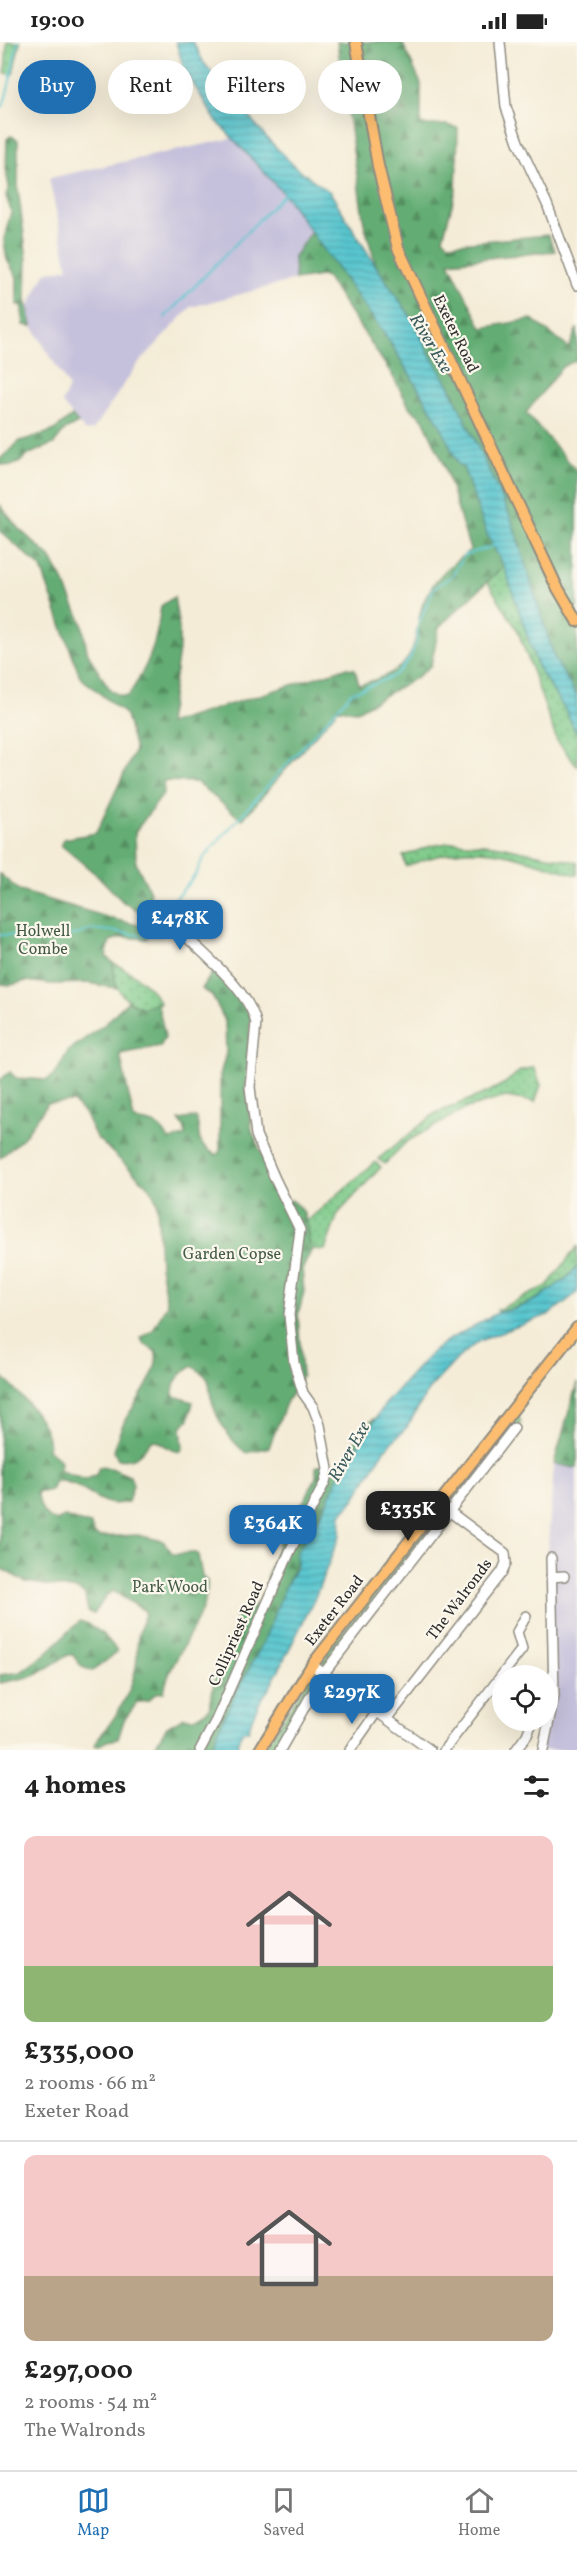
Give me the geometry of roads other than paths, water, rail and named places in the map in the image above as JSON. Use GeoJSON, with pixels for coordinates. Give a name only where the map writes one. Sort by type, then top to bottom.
{"type":"FeatureCollection","features":[{"type":"Feature","properties":{"kind":"main road","name":"Exeter Road"},"geometry":{"type":"LineString","coordinates":[[356,42],[378,166],[398,248],[556,585],[577,621]]}},
{"type":"Feature","properties":{"kind":"main road","name":"Exeter Road"},"geometry":{"type":"LineString","coordinates":[[260,1750],[312,1665],[577,1328]]}},
{"type":"Feature","properties":{"kind":"street"},"geometry":{"type":"LineString","coordinates":[[500,42],[506,107],[518,142],[547,204],[577,285]]}},
{"type":"Feature","properties":{"kind":"street","name":"Collipriest Road"},"geometry":{"type":"LineString","coordinates":[[166,918],[234,985],[248,1003],[256,1023],[250,1087],[256,1135],[300,1230],[289,1316],[294,1363],[303,1393],[313,1407],[320,1425],[328,1469],[325,1482],[291,1549],[201,1750]]}},
{"type":"Feature","properties":{"kind":"street"},"geometry":{"type":"LineString","coordinates":[[280,1750],[324,1673],[514,1428]]}},
{"type":"Feature","properties":{"kind":"street","name":"The Walronds"},"geometry":{"type":"LineString","coordinates":[[388,1718],[507,1563],[505,1553],[439,1503]]}},
{"type":"Feature","properties":{"kind":"street"},"geometry":{"type":"LineString","coordinates":[[543,1750],[554,1696],[551,1558]]}},
{"type":"Feature","properties":{"kind":"street"},"geometry":{"type":"LineString","coordinates":[[551,1577],[564,1576]]}},
{"type":"Feature","properties":{"kind":"street"},"geometry":{"type":"LineString","coordinates":[[444,1750],[526,1649],[517,1632],[526,1616]]}},
{"type":"Feature","properties":{"kind":"street"},"geometry":{"type":"LineString","coordinates":[[312,1665],[430,1750]]}},
{"type":"Feature","properties":{"kind":"street"},"geometry":{"type":"LineString","coordinates":[[350,1750],[376,1713]]}},
{"type":"Feature","properties":{"kind":"street"},"geometry":{"type":"LineString","coordinates":[[516,1750],[529,1731]]}},
{"type":"Feature","properties":{"kind":"water"},"geometry":{"type":"Polygon","coordinates":[[[176,42],[193,42],[205,64],[205,103],[193,84],[193,60],[181,60],[176,42]]]}},
{"type":"Feature","properties":{"kind":"water"},"geometry":{"type":"Polygon","coordinates":[[[212,114],[247,114],[295,167],[330,192],[413,320],[430,355],[449,385],[511,518],[555,660],[577,696],[577,735],[566,711],[538,668],[504,566],[488,537],[463,467],[458,464],[440,424],[390,342],[284,194],[212,114]]]}},
{"type":"Feature","properties":{"kind":"water"},"geometry":{"type":"Polygon","coordinates":[[[577,1267],[577,1293],[550,1314],[479,1341],[458,1358],[429,1389],[407,1427],[384,1450],[354,1500],[341,1514],[340,1535],[314,1600],[257,1708],[249,1730],[242,1731],[237,1750],[210,1750],[228,1708],[263,1643],[283,1592],[297,1565],[296,1553],[323,1511],[341,1471],[388,1400],[431,1353],[445,1342],[499,1312],[515,1309],[537,1299],[567,1278],[577,1267]]]}},
{"type":"Feature","properties":{"kind":"waterway"},"geometry":{"type":"LineString","coordinates":[[0,107],[3,106],[6,98],[18,42]]}},
{"type":"Feature","properties":{"kind":"waterway"},"geometry":{"type":"LineString","coordinates":[[165,317],[284,194]]}},
{"type":"Feature","properties":{"kind":"waterway"},"geometry":{"type":"LineString","coordinates":[[184,925],[174,913],[176,898],[195,875],[204,857],[351,693],[398,672],[410,658],[416,643],[418,625],[433,589],[453,575],[464,555],[494,546]]}},
{"type":"Feature","properties":{"kind":"waterway"},"geometry":{"type":"LineString","coordinates":[[0,935],[77,935],[98,930],[149,936],[173,932]]}},
{"type":"Feature","properties":{"kind":"water label","name":"River Exe"},"geometry":{"type":"Point","coordinates":[430,344]}},
{"type":"Feature","properties":{"kind":"water label","name":"River Exe"},"geometry":{"type":"Point","coordinates":[350,1452]}},
{"type":"Feature","properties":{"kind":"park label","name":"Holwell Combe"},"geometry":{"type":"Point","coordinates":[43,941]}},
{"type":"Feature","properties":{"kind":"park label","name":"Garden Copse"},"geometry":{"type":"Point","coordinates":[232,1255]}},
{"type":"Feature","properties":{"kind":"park label","name":"Park Wood"},"geometry":{"type":"Point","coordinates":[170,1588]}}]}
